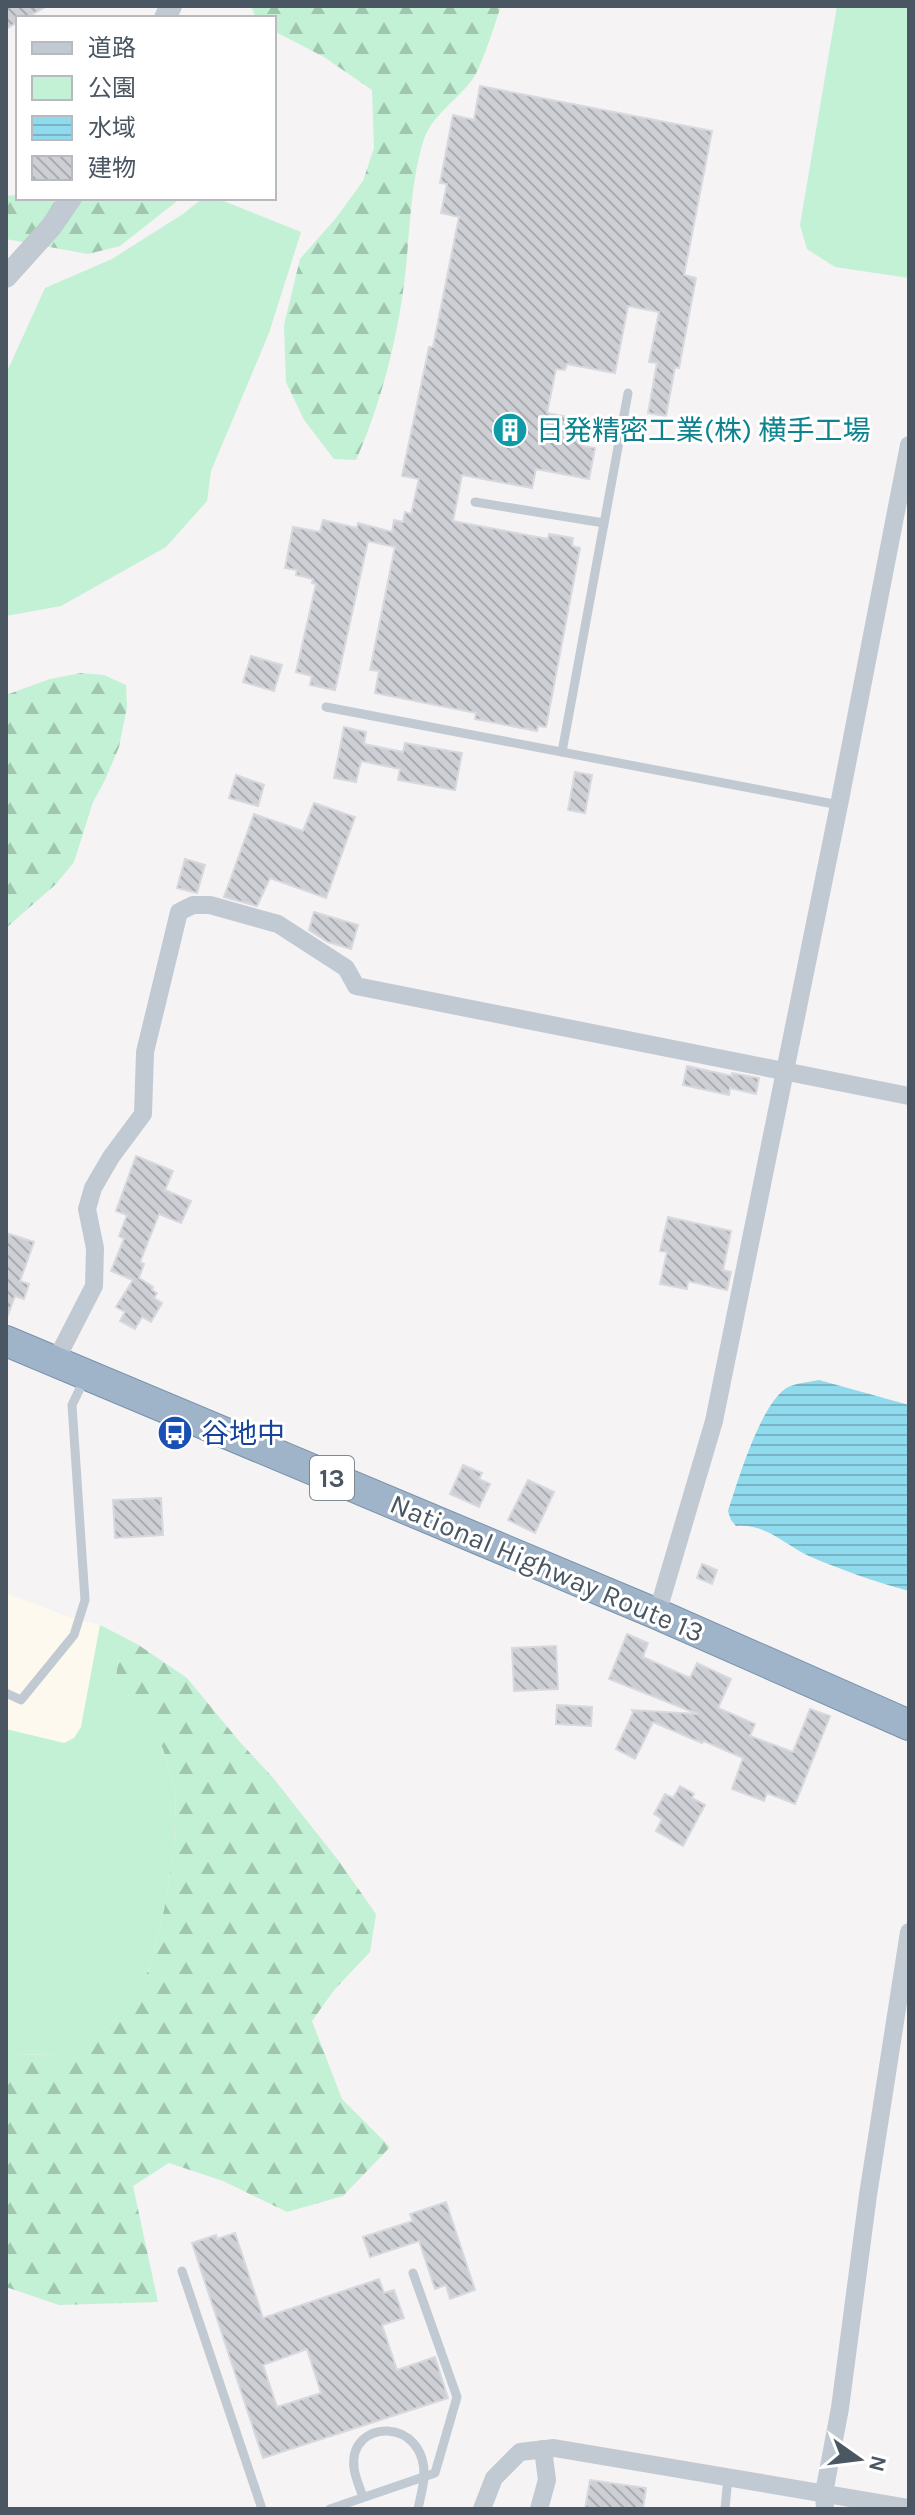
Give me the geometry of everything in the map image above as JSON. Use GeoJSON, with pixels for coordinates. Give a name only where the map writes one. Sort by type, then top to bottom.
{"type":"FeatureCollection","features":[{"type":"Feature","properties":{"kind":"highway","name":"National Highway Route 13"},"geometry":{"type":"LineString","coordinates":[[6,1341],[657,1614],[909,1725]]}},
{"type":"Feature","properties":{"kind":"street"},"geometry":{"type":"LineString","coordinates":[[6,277],[51,227],[70,200]]}},
{"type":"Feature","properties":{"kind":"street"},"geometry":{"type":"LineString","coordinates":[[657,1614],[714,1421],[839,805],[900,537],[909,445]]}},
{"type":"Feature","properties":{"kind":"street"},"geometry":{"type":"LineString","coordinates":[[55,1362],[94,1286],[95,1248],[87,1209],[93,1188],[111,1157],[143,1114],[145,1052],[175,926],[179,912],[193,905],[210,905],[278,924],[346,968],[356,986],[909,1096]]}},
{"type":"Feature","properties":{"kind":"street"},"geometry":{"type":"LineString","coordinates":[[824,2501],[909,1932]]}},
{"type":"Feature","properties":{"kind":"street"},"geometry":{"type":"LineString","coordinates":[[482,2509],[494,2478],[520,2452],[554,2448],[728,2477],[824,2501],[909,2508]]}},
{"type":"Feature","properties":{"kind":"street"},"geometry":{"type":"LineString","coordinates":[[539,2509],[547,2480],[543,2449]]}},
{"type":"Feature","properties":{"kind":"lane"},"geometry":{"type":"LineString","coordinates":[[562,752],[628,393]]}},
{"type":"Feature","properties":{"kind":"lane"},"geometry":{"type":"LineString","coordinates":[[475,502],[604,523]]}},
{"type":"Feature","properties":{"kind":"lane"},"geometry":{"type":"LineString","coordinates":[[326,707],[839,805]]}},
{"type":"Feature","properties":{"kind":"lane"},"geometry":{"type":"LineString","coordinates":[[6,1693],[21,1700],[74,1635],[85,1600],[72,1405],[86,1375]]}},
{"type":"Feature","properties":{"kind":"lane"},"geometry":{"type":"LineString","coordinates":[[182,2271],[262,2509]]}},
{"type":"Feature","properties":{"kind":"lane"},"geometry":{"type":"LineString","coordinates":[[330,2509],[435,2473],[457,2397],[413,2273]]}},
{"type":"Feature","properties":{"kind":"lane"},"geometry":{"type":"LineString","coordinates":[[363,2497],[354,2468],[357,2448],[367,2436],[393,2430],[417,2447],[424,2477],[418,2509]]}},
{"type":"Feature","properties":{"kind":"lane"},"geometry":{"type":"LineString","coordinates":[[725,2509],[728,2477]]}},
{"type":"Feature","properties":{"kind":"shaded area"},"geometry":{"type":"Polygon","coordinates":[[[6,1593],[66,1616],[100,1625],[81,1727],[74,1739],[64,1743],[6,1729],[6,1593]]]}},
{"type":"Feature","properties":{"kind":"green space"},"geometry":{"type":"Polygon","coordinates":[[[251,6],[501,6],[476,74],[438,116],[423,142],[413,192],[398,323],[381,393],[356,460],[334,459],[304,420],[286,382],[284,325],[300,259],[363,181],[374,148],[372,90],[324,57],[276,32],[276,16],[255,16],[251,6]]]}},
{"type":"Feature","properties":{"kind":"green space"},"geometry":{"type":"Polygon","coordinates":[[[837,6],[909,6],[909,278],[835,267],[807,249],[800,225],[837,6]]]}},
{"type":"Feature","properties":{"kind":"green space"},"geometry":{"type":"Polygon","coordinates":[[[16,195],[16,200],[178,200],[120,246],[88,254],[6,239],[6,196],[16,195]]]}},
{"type":"Feature","properties":{"kind":"green space"},"geometry":{"type":"Polygon","coordinates":[[[200,200],[221,200],[301,232],[269,333],[211,471],[207,501],[166,547],[61,606],[6,616],[6,374],[45,288],[112,259],[200,200]]]}},
{"type":"Feature","properties":{"kind":"green space"},"geometry":{"type":"Polygon","coordinates":[[[81,673],[104,675],[126,685],[127,707],[119,747],[93,802],[74,862],[56,884],[6,928],[6,695],[50,679],[81,673]]]}},
{"type":"Feature","properties":{"kind":"green space"},"geometry":{"type":"Polygon","coordinates":[[[100,1625],[137,1644],[120,1651],[116,1676],[163,1749],[176,1794],[174,1848],[164,1910],[149,1970],[113,2023],[65,2054],[6,2055],[6,1729],[64,1743],[74,1738],[81,1727],[100,1625]]]}},
{"type":"Feature","properties":{"kind":"green space"},"geometry":{"type":"Polygon","coordinates":[[[137,1644],[187,1678],[274,1779],[376,1914],[370,1952],[334,1990],[312,2021],[342,2099],[390,2147],[343,2196],[287,2212],[223,2181],[169,2163],[133,2186],[158,2302],[59,2305],[6,2287],[6,2055],[65,2054],[113,2023],[149,1970],[164,1910],[174,1848],[176,1794],[163,1749],[116,1676],[120,1650],[137,1644]]]}},
{"type":"Feature","properties":{"kind":"water"},"geometry":{"type":"Polygon","coordinates":[[[819,1380],[909,1405],[909,1591],[833,1566],[765,1531],[736,1526],[731,1520],[728,1511],[738,1481],[769,1408],[788,1387],[819,1380]]]}},
{"type":"Feature","properties":{"kind":"building"},"geometry":{"type":"Polygon","coordinates":[[[6,6],[47,6],[30,16],[16,16],[16,23],[6,29],[6,6]]]}},
{"type":"Feature","properties":{"kind":"building","name":"日発精密工業(株) 横手工場"},"geometry":{"type":"Polygon","coordinates":[[[480,86],[712,131],[684,275],[696,278],[679,368],[675,367],[666,416],[648,413],[657,363],[649,362],[659,312],[628,306],[615,373],[567,364],[565,370],[556,369],[547,413],[588,421],[583,446],[595,448],[589,479],[536,469],[532,488],[462,475],[453,521],[548,539],[549,534],[573,538],[572,546],[580,548],[546,727],[538,726],[537,731],[475,719],[476,713],[375,693],[379,671],[370,670],[395,547],[368,541],[335,690],[310,685],[312,676],[296,672],[316,584],[312,583],[313,579],[296,575],[297,570],[285,568],[293,527],[320,532],[323,520],[357,528],[358,523],[392,532],[394,520],[403,522],[405,512],[411,514],[419,479],[402,476],[429,347],[433,347],[459,217],[441,213],[447,184],[440,183],[453,115],[474,120],[480,86]]]}},
{"type":"Feature","properties":{"kind":"building"},"geometry":{"type":"Polygon","coordinates":[[[251,656],[282,665],[274,691],[243,682],[251,656]]]}},
{"type":"Feature","properties":{"kind":"building"},"geometry":{"type":"Polygon","coordinates":[[[344,727],[366,732],[364,744],[403,752],[405,743],[462,753],[455,790],[398,780],[400,769],[361,761],[356,782],[334,778],[344,727]]]}},
{"type":"Feature","properties":{"kind":"building"},"geometry":{"type":"Polygon","coordinates":[[[575,772],[592,775],[585,813],[568,810],[575,772]]]}},
{"type":"Feature","properties":{"kind":"building"},"geometry":{"type":"Polygon","coordinates":[[[236,775],[264,785],[258,806],[229,798],[236,775]]]}},
{"type":"Feature","properties":{"kind":"building"},"geometry":{"type":"Polygon","coordinates":[[[314,803],[355,817],[326,898],[270,878],[257,906],[224,897],[254,814],[303,831],[314,803]]]}},
{"type":"Feature","properties":{"kind":"building"},"geometry":{"type":"Polygon","coordinates":[[[185,859],[205,865],[197,893],[177,888],[185,859]]]}},
{"type":"Feature","properties":{"kind":"building"},"geometry":{"type":"Polygon","coordinates":[[[314,912],[358,925],[351,949],[328,942],[309,930],[314,912]]]}},
{"type":"Feature","properties":{"kind":"building"},"geometry":{"type":"Polygon","coordinates":[[[687,1066],[732,1076],[732,1073],[759,1078],[756,1094],[730,1088],[729,1095],[683,1085],[687,1066]]]}},
{"type":"Feature","properties":{"kind":"building"},"geometry":{"type":"Polygon","coordinates":[[[136,1156],[173,1171],[165,1190],[191,1201],[181,1223],[159,1214],[140,1262],[144,1264],[139,1278],[153,1287],[152,1290],[157,1293],[154,1298],[162,1303],[151,1322],[142,1317],[135,1329],[120,1321],[125,1312],[116,1307],[133,1280],[111,1271],[124,1239],[119,1236],[127,1215],[116,1211],[136,1156]]]}},
{"type":"Feature","properties":{"kind":"building"},"geometry":{"type":"Polygon","coordinates":[[[668,1217],[731,1231],[723,1270],[731,1272],[727,1290],[688,1281],[687,1289],[660,1284],[667,1252],[660,1251],[668,1217]]]}},
{"type":"Feature","properties":{"kind":"building"},"geometry":{"type":"Polygon","coordinates":[[[6,1233],[34,1242],[20,1281],[29,1284],[24,1299],[15,1296],[8,1315],[6,1314],[6,1233]]]}},
{"type":"Feature","properties":{"kind":"building"},"geometry":{"type":"Polygon","coordinates":[[[463,1465],[482,1473],[479,1479],[490,1484],[479,1507],[450,1494],[463,1465]]]}},
{"type":"Feature","properties":{"kind":"building"},"geometry":{"type":"Polygon","coordinates":[[[528,1480],[554,1492],[535,1533],[508,1520],[528,1480]]]}},
{"type":"Feature","properties":{"kind":"building"},"geometry":{"type":"Polygon","coordinates":[[[161,1498],[163,1535],[115,1538],[113,1500],[161,1498]]]}},
{"type":"Feature","properties":{"kind":"building"},"geometry":{"type":"Polygon","coordinates":[[[702,1564],[717,1570],[712,1584],[697,1578],[702,1564]]]}},
{"type":"Feature","properties":{"kind":"building"},"geometry":{"type":"Polygon","coordinates":[[[627,1634],[648,1643],[643,1657],[690,1678],[697,1663],[731,1679],[718,1708],[755,1724],[750,1736],[793,1752],[810,1709],[830,1716],[795,1804],[767,1793],[764,1801],[732,1789],[743,1758],[653,1722],[635,1759],[616,1749],[632,1710],[698,1714],[609,1679],[627,1634]]]}},
{"type":"Feature","properties":{"kind":"building"},"geometry":{"type":"Polygon","coordinates":[[[556,1646],[558,1689],[514,1691],[512,1648],[556,1646]]]}},
{"type":"Feature","properties":{"kind":"building"},"geometry":{"type":"Polygon","coordinates":[[[557,1705],[592,1707],[591,1726],[556,1724],[557,1705]]]}},
{"type":"Feature","properties":{"kind":"building"},"geometry":{"type":"Polygon","coordinates":[[[680,1786],[705,1805],[683,1846],[656,1831],[662,1819],[654,1814],[665,1794],[673,1798],[680,1786]]]}},
{"type":"Feature","properties":{"kind":"building"},"geometry":{"type":"Polygon","coordinates":[[[446,2202],[475,2290],[450,2299],[446,2285],[435,2289],[419,2241],[370,2257],[363,2237],[413,2221],[410,2214],[446,2202]]]}},
{"type":"Feature","properties":{"kind":"building"},"geometry":{"type":"Polygon","coordinates":[[[235,2233],[263,2318],[379,2279],[384,2293],[394,2290],[404,2318],[382,2325],[397,2370],[435,2357],[448,2398],[263,2458],[192,2243],[216,2235],[217,2239],[235,2233]],[[307,2349],[263,2365],[277,2407],[321,2393],[307,2349]]]}},
{"type":"Feature","properties":{"kind":"building"},"geometry":{"type":"Polygon","coordinates":[[[590,2480],[646,2488],[643,2509],[585,2509],[590,2480]]]}},
{"type":"Feature","properties":{"kind":"place","name":"日発精密工業(株) 横手工場"},"geometry":{"type":"Point","coordinates":[510,430]}},
{"type":"Feature","properties":{"kind":"place","name":"谷地中"},"geometry":{"type":"Point","coordinates":[175,1433]}}]}
